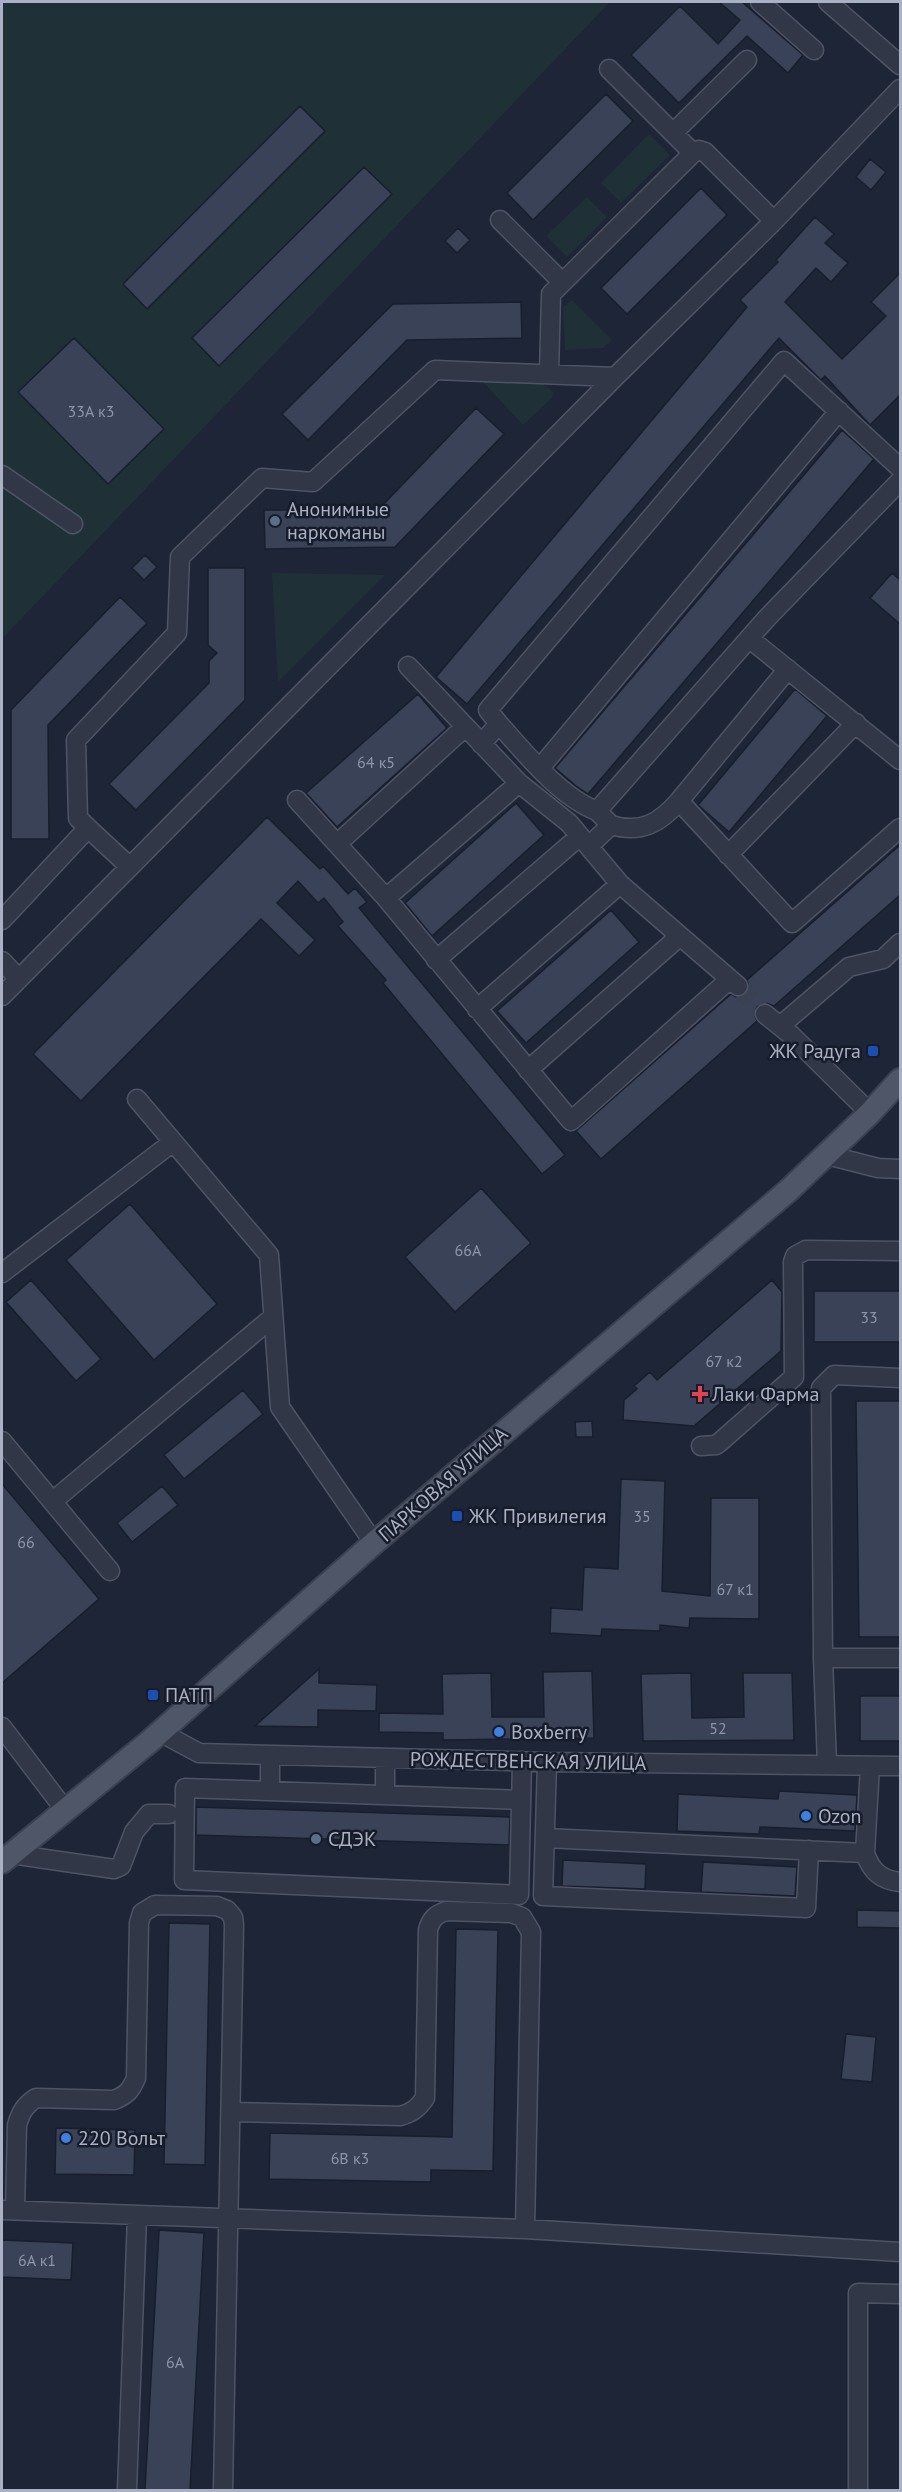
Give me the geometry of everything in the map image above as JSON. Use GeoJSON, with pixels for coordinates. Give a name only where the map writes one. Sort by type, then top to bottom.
{"type":"FeatureCollection","features":[{"type":"Feature","properties":{"kind":"main road","name":"ПАРКОВАЯ УЛИЦА"},"geometry":{"type":"LineString","coordinates":[[6,1858],[160,1732],[374,1543],[789,1191],[870,1113],[900,1080]]}},
{"type":"Feature","properties":{"kind":"street"},"geometry":{"type":"LineString","coordinates":[[760,2],[814,50]]}},
{"type":"Feature","properties":{"kind":"street"},"geometry":{"type":"LineString","coordinates":[[828,2],[900,65]]}},
{"type":"Feature","properties":{"kind":"street"},"geometry":{"type":"LineString","coordinates":[[674,133],[747,60]]}},
{"type":"Feature","properties":{"kind":"street"},"geometry":{"type":"LineString","coordinates":[[609,69],[693,153]]}},
{"type":"Feature","properties":{"kind":"street"},"geometry":{"type":"LineString","coordinates":[[2,996],[615,377],[774,221],[900,90]]}},
{"type":"Feature","properties":{"kind":"street"},"geometry":{"type":"LineString","coordinates":[[872,119],[900,108]]}},
{"type":"Feature","properties":{"kind":"street"},"geometry":{"type":"LineString","coordinates":[[549,374],[550,294],[693,153],[699,150],[705,152],[774,221]]}},
{"type":"Feature","properties":{"kind":"street"},"geometry":{"type":"LineString","coordinates":[[500,220],[562,282]]}},
{"type":"Feature","properties":{"kind":"street"},"geometry":{"type":"LineString","coordinates":[[788,669],[679,801],[658,821],[625,829],[611,825],[597,811],[583,805],[540,768],[488,710],[784,361],[900,468]]}},
{"type":"Feature","properties":{"kind":"street"},"geometry":{"type":"LineString","coordinates":[[130,867],[78,818],[76,740],[177,633],[180,557],[262,478],[313,482],[435,370],[615,377]]}},
{"type":"Feature","properties":{"kind":"street"},"geometry":{"type":"LineString","coordinates":[[540,768],[839,411]]}},
{"type":"Feature","properties":{"kind":"street"},"geometry":{"type":"LineString","coordinates":[[2,475],[73,524]]}},
{"type":"Feature","properties":{"kind":"street"},"geometry":{"type":"LineString","coordinates":[[597,811],[767,618],[900,481]]}},
{"type":"Feature","properties":{"kind":"street"},"geometry":{"type":"LineString","coordinates":[[750,639],[900,760]]}},
{"type":"Feature","properties":{"kind":"street"},"geometry":{"type":"LineString","coordinates":[[297,801],[386,898],[572,1121],[735,983],[620,884],[569,823],[519,783],[408,666]]}},
{"type":"Feature","properties":{"kind":"street"},"geometry":{"type":"LineString","coordinates":[[728,855],[856,723]]}},
{"type":"Feature","properties":{"kind":"street"},"geometry":{"type":"LineString","coordinates":[[481,744],[499,724]]}},
{"type":"Feature","properties":{"kind":"street"},"geometry":{"type":"LineString","coordinates":[[337,844],[465,727]]}},
{"type":"Feature","properties":{"kind":"street"},"geometry":{"type":"LineString","coordinates":[[386,898],[519,783]]}},
{"type":"Feature","properties":{"kind":"street"},"geometry":{"type":"LineString","coordinates":[[679,801],[792,923],[899,832]]}},
{"type":"Feature","properties":{"kind":"street"},"geometry":{"type":"LineString","coordinates":[[436,960],[584,841],[611,825]]}},
{"type":"Feature","properties":{"kind":"street"},"geometry":{"type":"LineString","coordinates":[[2,920],[88,828]]}},
{"type":"Feature","properties":{"kind":"street"},"geometry":{"type":"LineString","coordinates":[[477,1009],[620,884]]}},
{"type":"Feature","properties":{"kind":"street"},"geometry":{"type":"LineString","coordinates":[[528,1070],[680,936]]}},
{"type":"Feature","properties":{"kind":"street"},"geometry":{"type":"LineString","coordinates":[[780,1026],[849,967],[883,959],[900,943]]}},
{"type":"Feature","properties":{"kind":"street"},"geometry":{"type":"LineString","coordinates":[[2,961],[19,978]]}},
{"type":"Feature","properties":{"kind":"street"},"geometry":{"type":"LineString","coordinates":[[765,1014],[870,1113]]}},
{"type":"Feature","properties":{"kind":"street"},"geometry":{"type":"LineString","coordinates":[[137,1099],[269,1255],[280,1407],[374,1543]]}},
{"type":"Feature","properties":{"kind":"street"},"geometry":{"type":"LineString","coordinates":[[2,1273],[173,1142]]}},
{"type":"Feature","properties":{"kind":"street"},"geometry":{"type":"LineString","coordinates":[[827,1155],[878,1168],[900,1169]]}},
{"type":"Feature","properties":{"kind":"street"},"geometry":{"type":"LineString","coordinates":[[701,1446],[716,1445],[794,1377],[793,1262],[795,1256],[806,1250],[900,1251]]}},
{"type":"Feature","properties":{"kind":"street"},"geometry":{"type":"LineString","coordinates":[[53,1501],[273,1317]]}},
{"type":"Feature","properties":{"kind":"street"},"geometry":{"type":"LineString","coordinates":[[827,1765],[823,1659],[821,1388],[834,1375],[900,1378]]}},
{"type":"Feature","properties":{"kind":"street"},"geometry":{"type":"LineString","coordinates":[[2,1441],[110,1571]]}},
{"type":"Feature","properties":{"kind":"street"},"geometry":{"type":"LineString","coordinates":[[823,1659],[900,1658]]}},
{"type":"Feature","properties":{"kind":"street"},"geometry":{"type":"LineString","coordinates":[[2,1727],[65,1810]]}},
{"type":"Feature","properties":{"kind":"street","name":"РОЖДЕСТВЕНСКАЯ УЛИЦА"},"geometry":{"type":"LineString","coordinates":[[160,1732],[199,1753],[547,1762],[900,1766]]}},
{"type":"Feature","properties":{"kind":"street"},"geometry":{"type":"LineString","coordinates":[[270,1755],[270,1791]]}},
{"type":"Feature","properties":{"kind":"street"},"geometry":{"type":"LineString","coordinates":[[385,1758],[385,1795]]}},
{"type":"Feature","properties":{"kind":"street"},"geometry":{"type":"LineString","coordinates":[[521,1800],[185,1788],[184,1880],[519,1895],[522,1761]]}},
{"type":"Feature","properties":{"kind":"street"},"geometry":{"type":"LineString","coordinates":[[547,1762],[543,1896],[806,1908],[809,1851]]}},
{"type":"Feature","properties":{"kind":"street"},"geometry":{"type":"LineString","coordinates":[[870,1766],[865,1853],[869,1866],[877,1874],[889,1881],[900,1882]]}},
{"type":"Feature","properties":{"kind":"street"},"geometry":{"type":"LineString","coordinates":[[6,1858],[114,1869],[121,1866],[134,1832],[149,1814],[170,1814]]}},
{"type":"Feature","properties":{"kind":"street"},"geometry":{"type":"LineString","coordinates":[[545,1838],[865,1853]]}},
{"type":"Feature","properties":{"kind":"street"},"geometry":{"type":"LineString","coordinates":[[223,2490],[229,2218],[231,2112],[233,1917],[227,1910],[217,1906],[156,1905],[142,1913],[139,1923],[136,2078],[132,2089],[124,2096],[114,2100],[36,2098],[26,2104],[17,2125],[8,2210],[137,2216],[229,2218],[525,2229],[900,2252]]}},
{"type":"Feature","properties":{"kind":"street"},"geometry":{"type":"LineString","coordinates":[[231,2112],[400,2116],[419,2107],[425,2098],[430,1921],[436,1914],[446,1911],[511,1913],[522,1917],[531,1932],[525,2229]]}},
{"type":"Feature","properties":{"kind":"street"},"geometry":{"type":"LineString","coordinates":[[127,2490],[137,2216]]}},
{"type":"Feature","properties":{"kind":"street"},"geometry":{"type":"LineString","coordinates":[[858,2490],[858,2293],[900,2294]]}},
{"type":"Feature","properties":{"kind":"shaded area"},"geometry":{"type":"Polygon","coordinates":[[[2,2],[610,2],[2,639],[2,2]]]}},
{"type":"Feature","properties":{"kind":"shaded area"},"geometry":{"type":"Polygon","coordinates":[[[649,134],[670,155],[621,203],[601,183],[649,134]]]}},
{"type":"Feature","properties":{"kind":"shaded area"},"geometry":{"type":"Polygon","coordinates":[[[587,197],[607,217],[567,257],[546,236],[587,197]]]}},
{"type":"Feature","properties":{"kind":"shaded area"},"geometry":{"type":"Polygon","coordinates":[[[572,300],[612,340],[603,348],[565,350],[563,307],[572,300]]]}},
{"type":"Feature","properties":{"kind":"shaded area"},"geometry":{"type":"Polygon","coordinates":[[[521,381],[540,384],[553,392],[552,398],[523,425],[483,382],[521,381]]]}},
{"type":"Feature","properties":{"kind":"shaded area"},"geometry":{"type":"Polygon","coordinates":[[[272,573],[385,575],[278,682],[272,573]]]}},
{"type":"Feature","properties":{"kind":"building"},"geometry":{"type":"Polygon","coordinates":[[[719,2],[742,2],[803,55],[788,73],[747,36],[679,103],[631,55],[680,6],[718,44],[740,20],[719,2]]]}},
{"type":"Feature","properties":{"kind":"building"},"geometry":{"type":"Polygon","coordinates":[[[606,94],[633,121],[533,220],[507,193],[606,94]]]}},
{"type":"Feature","properties":{"kind":"building"},"geometry":{"type":"Polygon","coordinates":[[[300,106],[325,131],[147,309],[123,284],[300,106]]]}},
{"type":"Feature","properties":{"kind":"building"},"geometry":{"type":"Polygon","coordinates":[[[870,159],[886,172],[871,190],[856,177],[870,159]]]}},
{"type":"Feature","properties":{"kind":"building"},"geometry":{"type":"Polygon","coordinates":[[[364,167],[392,194],[219,366],[192,338],[364,167]]]}},
{"type":"Feature","properties":{"kind":"building"},"geometry":{"type":"Polygon","coordinates":[[[701,188],[727,215],[627,314],[601,288],[701,188]]]}},
{"type":"Feature","properties":{"kind":"building"},"geometry":{"type":"Polygon","coordinates":[[[815,217],[834,234],[825,243],[848,263],[831,282],[816,268],[785,302],[842,359],[886,316],[871,302],[900,273],[900,395],[870,425],[825,376],[821,380],[779,338],[467,704],[436,677],[747,307],[740,300],[778,262],[776,260],[815,217]]]}},
{"type":"Feature","properties":{"kind":"building"},"geometry":{"type":"Polygon","coordinates":[[[458,228],[470,240],[457,253],[445,241],[458,228]]]}},
{"type":"Feature","properties":{"kind":"building"},"geometry":{"type":"Polygon","coordinates":[[[521,302],[522,338],[407,340],[308,440],[282,414],[393,304],[521,302]]]}},
{"type":"Feature","properties":{"kind":"building"},"geometry":{"type":"Polygon","coordinates":[[[74,338],[164,429],[108,484],[18,392],[74,338]]]}},
{"type":"Feature","properties":{"kind":"building"},"geometry":{"type":"Polygon","coordinates":[[[476,408],[504,434],[395,547],[265,549],[264,510],[378,510],[476,408]]]}},
{"type":"Feature","properties":{"kind":"building"},"geometry":{"type":"Polygon","coordinates":[[[842,430],[874,459],[588,794],[576,786],[555,768],[842,430]]]}},
{"type":"Feature","properties":{"kind":"building"},"geometry":{"type":"Polygon","coordinates":[[[145,555],[157,567],[144,580],[132,568],[145,555]]]}},
{"type":"Feature","properties":{"kind":"building"},"geometry":{"type":"Polygon","coordinates":[[[208,568],[245,568],[245,700],[136,810],[109,784],[209,683],[209,661],[217,653],[208,645],[208,568]]]}},
{"type":"Feature","properties":{"kind":"building"},"geometry":{"type":"Polygon","coordinates":[[[892,573],[900,580],[900,624],[870,598],[892,573]]]}},
{"type":"Feature","properties":{"kind":"building"},"geometry":{"type":"Polygon","coordinates":[[[120,597],[147,623],[48,725],[49,839],[11,839],[11,710],[120,597]]]}},
{"type":"Feature","properties":{"kind":"building"},"geometry":{"type":"Polygon","coordinates":[[[795,689],[827,716],[729,832],[698,805],[795,689]]]}},
{"type":"Feature","properties":{"kind":"building"},"geometry":{"type":"Polygon","coordinates":[[[418,694],[447,728],[337,827],[306,793],[418,694]]]}},
{"type":"Feature","properties":{"kind":"building"},"geometry":{"type":"Polygon","coordinates":[[[516,803],[544,835],[432,936],[405,903],[516,803]]]}},
{"type":"Feature","properties":{"kind":"building"},"geometry":{"type":"Polygon","coordinates":[[[267,817],[320,869],[323,866],[348,894],[355,888],[367,902],[359,908],[565,1155],[542,1174],[383,983],[386,980],[338,926],[343,922],[324,898],[318,903],[298,881],[277,903],[315,940],[299,956],[261,919],[81,1101],[33,1054],[267,817]]]}},
{"type":"Feature","properties":{"kind":"building"},"geometry":{"type":"Polygon","coordinates":[[[900,845],[900,895],[774,1006],[766,1003],[757,1007],[754,1013],[757,1021],[601,1159],[576,1131],[731,994],[736,997],[746,994],[749,988],[747,980],[900,845]]]}},
{"type":"Feature","properties":{"kind":"building"},"geometry":{"type":"Polygon","coordinates":[[[611,910],[639,942],[526,1043],[497,1011],[611,910]]]}},
{"type":"Feature","properties":{"kind":"building"},"geometry":{"type":"Polygon","coordinates":[[[481,1188],[531,1243],[455,1312],[405,1257],[481,1188]]]}},
{"type":"Feature","properties":{"kind":"building"},"geometry":{"type":"Polygon","coordinates":[[[130,1204],[217,1304],[154,1360],[66,1260],[130,1204]]]}},
{"type":"Feature","properties":{"kind":"building"},"geometry":{"type":"Polygon","coordinates":[[[31,1280],[101,1359],[76,1381],[6,1302],[31,1280]]]}},
{"type":"Feature","properties":{"kind":"building"},"geometry":{"type":"Polygon","coordinates":[[[772,1280],[782,1292],[781,1351],[694,1426],[623,1420],[624,1400],[637,1389],[634,1386],[650,1372],[657,1380],[772,1280]]]}},
{"type":"Feature","properties":{"kind":"building"},"geometry":{"type":"Polygon","coordinates":[[[814,1291],[900,1291],[900,1342],[814,1342],[814,1291]]]}},
{"type":"Feature","properties":{"kind":"building"},"geometry":{"type":"Polygon","coordinates":[[[243,1390],[263,1414],[184,1479],[164,1455],[243,1390]]]}},
{"type":"Feature","properties":{"kind":"building"},"geometry":{"type":"Polygon","coordinates":[[[856,1401],[900,1401],[900,1637],[859,1637],[856,1401]]]}},
{"type":"Feature","properties":{"kind":"building"},"geometry":{"type":"Polygon","coordinates":[[[592,1421],[593,1437],[576,1437],[575,1422],[592,1421]]]}},
{"type":"Feature","properties":{"kind":"building"},"geometry":{"type":"Polygon","coordinates":[[[621,1479],[665,1481],[662,1591],[710,1596],[711,1498],[759,1498],[759,1619],[690,1618],[689,1628],[660,1625],[660,1631],[602,1629],[601,1636],[550,1633],[551,1608],[582,1610],[584,1567],[618,1569],[621,1479]]]}},
{"type":"Feature","properties":{"kind":"building"},"geometry":{"type":"Polygon","coordinates":[[[2,1484],[99,1599],[2,1683],[2,1484]]]}},
{"type":"Feature","properties":{"kind":"building"},"geometry":{"type":"Polygon","coordinates":[[[162,1486],[178,1505],[132,1542],[117,1523],[162,1486]]]}},
{"type":"Feature","properties":{"kind":"building"},"geometry":{"type":"Polygon","coordinates":[[[319,1669],[319,1683],[377,1685],[376,1711],[318,1710],[318,1727],[255,1726],[319,1669]]]}},
{"type":"Feature","properties":{"kind":"building"},"geometry":{"type":"Polygon","coordinates":[[[592,1671],[594,1738],[443,1740],[443,1733],[379,1732],[379,1713],[443,1714],[442,1674],[491,1673],[492,1717],[544,1717],[543,1672],[592,1671]]]}},
{"type":"Feature","properties":{"kind":"building"},"geometry":{"type":"Polygon","coordinates":[[[691,1673],[692,1718],[744,1717],[743,1673],[792,1673],[794,1740],[643,1741],[641,1674],[691,1673]]]}},
{"type":"Feature","properties":{"kind":"building"},"geometry":{"type":"Polygon","coordinates":[[[860,1696],[900,1696],[900,1741],[860,1741],[860,1696]]]}},
{"type":"Feature","properties":{"kind":"building"},"geometry":{"type":"Polygon","coordinates":[[[779,1791],[857,1795],[855,1831],[760,1827],[759,1834],[677,1831],[678,1794],[778,1799],[779,1791]]]}},
{"type":"Feature","properties":{"kind":"building"},"geometry":{"type":"Polygon","coordinates":[[[196,1807],[510,1817],[509,1845],[196,1835],[196,1807]]]}},
{"type":"Feature","properties":{"kind":"building"},"geometry":{"type":"Polygon","coordinates":[[[563,1860],[646,1864],[645,1889],[562,1886],[563,1860]]]}},
{"type":"Feature","properties":{"kind":"building"},"geometry":{"type":"Polygon","coordinates":[[[703,1862],[797,1867],[795,1896],[701,1892],[703,1862]]]}},
{"type":"Feature","properties":{"kind":"building"},"geometry":{"type":"Polygon","coordinates":[[[857,1910],[900,1911],[900,1928],[857,1927],[857,1910]]]}},
{"type":"Feature","properties":{"kind":"building"},"geometry":{"type":"Polygon","coordinates":[[[169,1923],[210,1924],[205,2165],[164,2164],[169,1923]]]}},
{"type":"Feature","properties":{"kind":"building"},"geometry":{"type":"Polygon","coordinates":[[[456,1929],[498,1930],[493,2171],[431,2170],[431,2182],[269,2179],[270,2133],[452,2137],[456,1929]]]}},
{"type":"Feature","properties":{"kind":"building"},"geometry":{"type":"Polygon","coordinates":[[[846,2034],[876,2037],[872,2082],[841,2079],[846,2034]]]}},
{"type":"Feature","properties":{"kind":"building"},"geometry":{"type":"Polygon","coordinates":[[[56,2128],[135,2130],[134,2175],[55,2174],[56,2128]]]}},
{"type":"Feature","properties":{"kind":"building"},"geometry":{"type":"Polygon","coordinates":[[[159,2230],[204,2233],[190,2490],[145,2490],[159,2230]]]}},
{"type":"Feature","properties":{"kind":"building"},"geometry":{"type":"Polygon","coordinates":[[[2,2240],[73,2243],[71,2280],[2,2277],[2,2240]]]}},
{"type":"Feature","properties":{"kind":"tunnel"},"geometry":{"type":"LineString","coordinates":[[739,987],[765,1014]]}},
{"type":"Feature","properties":{"kind":"place","name":"Анонимные наркоманы"},"geometry":{"type":"Point","coordinates":[275,521]}},
{"type":"Feature","properties":{"kind":"place","name":"ЖК Радуга"},"geometry":{"type":"Point","coordinates":[873,1051]}},
{"type":"Feature","properties":{"kind":"place","name":"Лаки Фарма"},"geometry":{"type":"Point","coordinates":[700,1394]}},
{"type":"Feature","properties":{"kind":"place","name":"ЖК Привилегия"},"geometry":{"type":"Point","coordinates":[457,1516]}},
{"type":"Feature","properties":{"kind":"place","name":"ПАТП"},"geometry":{"type":"Point","coordinates":[153,1695]}},
{"type":"Feature","properties":{"kind":"place","name":"Boxberry"},"geometry":{"type":"Point","coordinates":[499,1732]}},
{"type":"Feature","properties":{"kind":"place","name":"Ozon"},"geometry":{"type":"Point","coordinates":[806,1816]}},
{"type":"Feature","properties":{"kind":"place","name":"СДЭК"},"geometry":{"type":"Point","coordinates":[316,1839]}},
{"type":"Feature","properties":{"kind":"place","name":"220 Вольт"},"geometry":{"type":"Point","coordinates":[66,2138]}}]}
